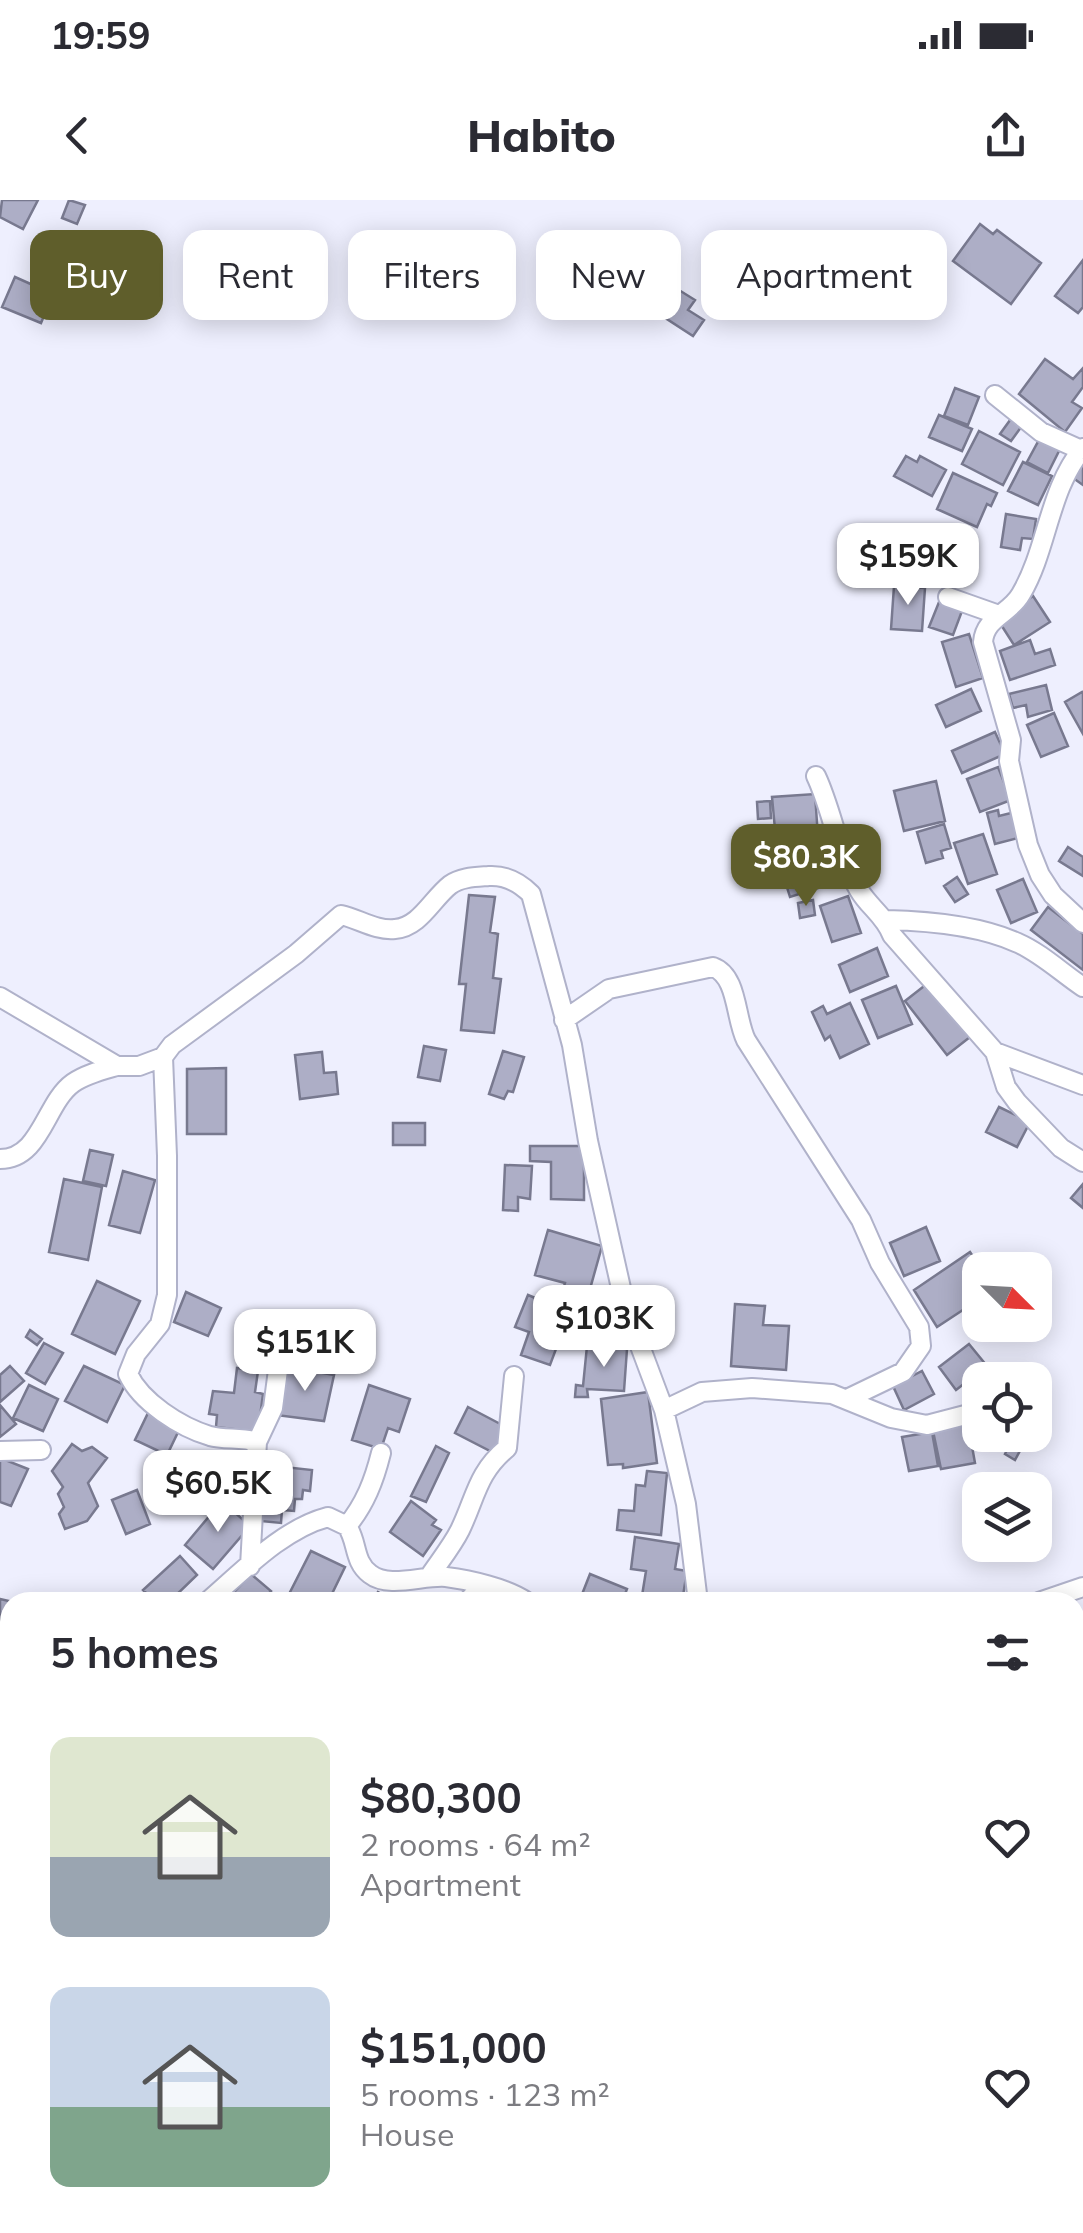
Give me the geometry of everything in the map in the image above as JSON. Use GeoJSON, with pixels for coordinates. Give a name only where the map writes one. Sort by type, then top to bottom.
{"type":"FeatureCollection","features":[{"type":"Feature","properties":{"kind":"street"},"geometry":{"type":"LineString","coordinates":[[995,394],[1042,432],[1082,449],[1057,492],[1020,597],[984,631],[984,649],[1011,740],[1009,760],[1028,845],[1053,895],[1083,923]]}},
{"type":"Feature","properties":{"kind":"street"},"geometry":{"type":"LineString","coordinates":[[948,597],[999,616]]}},
{"type":"Feature","properties":{"kind":"street"},"geometry":{"type":"LineString","coordinates":[[816,776],[859,891],[886,920],[892,935],[995,1052],[1006,1087],[1017,1102],[1060,1148],[1083,1162]]}},
{"type":"Feature","properties":{"kind":"street"},"geometry":{"type":"LineString","coordinates":[[0,1159],[19,1154],[33,1142],[56,1100],[72,1083],[117,1066],[139,1066],[163,1057],[172,1044],[281,965],[341,915],[394,930],[412,923],[452,884],[474,878],[508,878],[532,894],[564,1020],[625,1306],[664,1410],[686,1504],[697,1592]]}},
{"type":"Feature","properties":{"kind":"street"},"geometry":{"type":"LineString","coordinates":[[886,920],[920,921],[1020,943],[1083,987]]}},
{"type":"Feature","properties":{"kind":"street"},"geometry":{"type":"LineString","coordinates":[[564,1020],[609,989],[714,967],[723,970],[746,1040],[861,1220],[880,1262],[919,1327],[920,1346],[903,1372],[847,1399]]}},
{"type":"Feature","properties":{"kind":"street"},"geometry":{"type":"LineString","coordinates":[[0,997],[117,1066]]}},
{"type":"Feature","properties":{"kind":"street"},"geometry":{"type":"LineString","coordinates":[[995,1052],[1083,1085]]}},
{"type":"Feature","properties":{"kind":"street"},"geometry":{"type":"LineString","coordinates":[[163,1057],[166,1295],[160,1324],[136,1354],[128,1374],[135,1390],[174,1419],[212,1436],[257,1442]]}},
{"type":"Feature","properties":{"kind":"street"},"geometry":{"type":"LineString","coordinates":[[250,1566],[257,1442],[274,1408],[278,1370]]}},
{"type":"Feature","properties":{"kind":"street"},"geometry":{"type":"LineString","coordinates":[[429,1577],[458,1534],[480,1477],[507,1448],[514,1376]]}},
{"type":"Feature","properties":{"kind":"street"},"geometry":{"type":"LineString","coordinates":[[664,1410],[702,1392],[740,1389],[832,1394],[891,1418],[927,1425],[962,1417]]}},
{"type":"Feature","properties":{"kind":"street"},"geometry":{"type":"LineString","coordinates":[[0,1451],[41,1450]]}},
{"type":"Feature","properties":{"kind":"street"},"geometry":{"type":"LineString","coordinates":[[347,1526],[360,1510],[374,1480],[381,1453]]}},
{"type":"Feature","properties":{"kind":"street"},"geometry":{"type":"LineString","coordinates":[[218,1592],[316,1520],[328,1517],[347,1526],[358,1560],[373,1578],[463,1580],[499,1592]]}},
{"type":"Feature","properties":{"kind":"street"},"geometry":{"type":"LineString","coordinates":[[476,1592],[482,1586]]}},
{"type":"Feature","properties":{"kind":"building"},"geometry":{"type":"Polygon","coordinates":[[[2,200],[38,200],[23,229],[0,217],[2,200]]]}},
{"type":"Feature","properties":{"kind":"building"},"geometry":{"type":"Polygon","coordinates":[[[69,200],[85,205],[77,224],[62,218],[69,200]]]}},
{"type":"Feature","properties":{"kind":"building"},"geometry":{"type":"Polygon","coordinates":[[[980,224],[993,234],[997,230],[1041,263],[1011,304],[953,261],[980,224]]]}},
{"type":"Feature","properties":{"kind":"building"},"geometry":{"type":"Polygon","coordinates":[[[1083,260],[1083,307],[1078,313],[1055,296],[1083,260]]]}},
{"type":"Feature","properties":{"kind":"building"},"geometry":{"type":"Polygon","coordinates":[[[15,277],[30,284],[30,318],[2,307],[15,277]]]}},
{"type":"Feature","properties":{"kind":"building"},"geometry":{"type":"Polygon","coordinates":[[[681,291],[695,300],[688,310],[704,320],[693,336],[668,320],[681,320],[681,291]]]}},
{"type":"Feature","properties":{"kind":"building"},"geometry":{"type":"Polygon","coordinates":[[[1045,359],[1073,379],[1083,368],[1083,387],[1072,402],[1082,408],[1065,432],[1019,394],[1045,359]]]}},
{"type":"Feature","properties":{"kind":"building"},"geometry":{"type":"Polygon","coordinates":[[[955,388],[979,397],[968,425],[944,416],[955,388]]]}},
{"type":"Feature","properties":{"kind":"building"},"geometry":{"type":"Polygon","coordinates":[[[939,415],[972,429],[962,451],[929,437],[939,415]]]}},
{"type":"Feature","properties":{"kind":"building"},"geometry":{"type":"Polygon","coordinates":[[[1013,416],[1024,423],[1011,441],[1000,434],[1013,416]]]}},
{"type":"Feature","properties":{"kind":"building"},"geometry":{"type":"Polygon","coordinates":[[[979,431],[1020,452],[1003,485],[962,464],[979,431]]]}},
{"type":"Feature","properties":{"kind":"building"},"geometry":{"type":"Polygon","coordinates":[[[1040,438],[1060,449],[1048,473],[1027,462],[1040,438]]]}},
{"type":"Feature","properties":{"kind":"building"},"geometry":{"type":"Polygon","coordinates":[[[906,456],[917,462],[920,456],[946,470],[932,496],[894,476],[906,456]]]}},
{"type":"Feature","properties":{"kind":"building"},"geometry":{"type":"Polygon","coordinates":[[[1023,462],[1052,476],[1038,505],[1008,491],[1023,462]]]}},
{"type":"Feature","properties":{"kind":"building"},"geometry":{"type":"Polygon","coordinates":[[[1083,462],[1083,485],[1073,478],[1083,462]]]}},
{"type":"Feature","properties":{"kind":"building"},"geometry":{"type":"Polygon","coordinates":[[[953,473],[997,493],[991,506],[987,504],[977,527],[937,509],[953,473]]]}},
{"type":"Feature","properties":{"kind":"building"},"geometry":{"type":"Polygon","coordinates":[[[1006,514],[1036,519],[1033,539],[1022,538],[1020,550],[1001,547],[1006,514]]]}},
{"type":"Feature","properties":{"kind":"building"},"geometry":{"type":"Polygon","coordinates":[[[927,538],[951,547],[938,579],[915,570],[927,538]]]}},
{"type":"Feature","properties":{"kind":"building"},"geometry":{"type":"Polygon","coordinates":[[[952,551],[967,555],[961,575],[952,573],[952,551]]]}},
{"type":"Feature","properties":{"kind":"building"},"geometry":{"type":"Polygon","coordinates":[[[894,586],[925,588],[922,631],[891,629],[894,586]]]}},
{"type":"Feature","properties":{"kind":"building"},"geometry":{"type":"Polygon","coordinates":[[[1033,596],[1050,622],[1014,645],[998,620],[1033,596]]]}},
{"type":"Feature","properties":{"kind":"building"},"geometry":{"type":"Polygon","coordinates":[[[939,602],[962,611],[953,635],[929,627],[939,602]]]}},
{"type":"Feature","properties":{"kind":"building"},"geometry":{"type":"Polygon","coordinates":[[[969,634],[983,678],[956,687],[942,642],[969,634]]]}},
{"type":"Feature","properties":{"kind":"building"},"geometry":{"type":"Polygon","coordinates":[[[1030,640],[1035,654],[1050,649],[1055,665],[1010,680],[1000,651],[1030,640]]]}},
{"type":"Feature","properties":{"kind":"building"},"geometry":{"type":"Polygon","coordinates":[[[1046,685],[1052,710],[1028,717],[1026,705],[1013,708],[1009,694],[1046,685]]]}},
{"type":"Feature","properties":{"kind":"building"},"geometry":{"type":"Polygon","coordinates":[[[971,689],[981,711],[946,727],[936,705],[971,689]]]}},
{"type":"Feature","properties":{"kind":"building"},"geometry":{"type":"Polygon","coordinates":[[[1083,694],[1083,734],[1065,702],[1083,694]]]}},
{"type":"Feature","properties":{"kind":"building"},"geometry":{"type":"Polygon","coordinates":[[[1054,713],[1068,746],[1041,757],[1027,725],[1054,713]]]}},
{"type":"Feature","properties":{"kind":"building"},"geometry":{"type":"Polygon","coordinates":[[[995,732],[1005,754],[962,773],[952,751],[995,732]]]}},
{"type":"Feature","properties":{"kind":"building"},"geometry":{"type":"Polygon","coordinates":[[[998,767],[1011,800],[980,812],[967,779],[998,767]]]}},
{"type":"Feature","properties":{"kind":"building"},"geometry":{"type":"Polygon","coordinates":[[[936,781],[945,821],[904,831],[894,791],[936,781]]]}},
{"type":"Feature","properties":{"kind":"building"},"geometry":{"type":"Polygon","coordinates":[[[815,794],[818,837],[776,840],[772,797],[815,794]]]}},
{"type":"Feature","properties":{"kind":"building"},"geometry":{"type":"Polygon","coordinates":[[[770,801],[771,818],[758,819],[757,802],[770,801]]]}},
{"type":"Feature","properties":{"kind":"building"},"geometry":{"type":"Polygon","coordinates":[[[998,810],[999,816],[1015,812],[1022,837],[995,844],[987,813],[998,810]]]}},
{"type":"Feature","properties":{"kind":"building"},"geometry":{"type":"Polygon","coordinates":[[[944,824],[951,848],[941,851],[943,858],[926,863],[917,832],[944,824]]]}},
{"type":"Feature","properties":{"kind":"building"},"geometry":{"type":"Polygon","coordinates":[[[983,834],[997,874],[968,884],[954,843],[983,834]]]}},
{"type":"Feature","properties":{"kind":"building"},"geometry":{"type":"Polygon","coordinates":[[[820,841],[834,883],[790,897],[777,855],[820,841]]]}},
{"type":"Feature","properties":{"kind":"building"},"geometry":{"type":"Polygon","coordinates":[[[1068,847],[1083,857],[1083,876],[1059,861],[1068,847]]]}},
{"type":"Feature","properties":{"kind":"building"},"geometry":{"type":"Polygon","coordinates":[[[957,877],[968,894],[955,902],[944,886],[957,877]]]}},
{"type":"Feature","properties":{"kind":"building"},"geometry":{"type":"Polygon","coordinates":[[[1023,879],[1037,912],[1011,923],[997,890],[1023,879]]]}},
{"type":"Feature","properties":{"kind":"building"},"geometry":{"type":"Polygon","coordinates":[[[469,895],[495,897],[490,932],[498,934],[493,978],[501,979],[494,1033],[461,1030],[466,984],[459,984],[469,895]]]}},
{"type":"Feature","properties":{"kind":"building"},"geometry":{"type":"Polygon","coordinates":[[[848,896],[861,933],[832,942],[820,906],[848,896]]]}},
{"type":"Feature","properties":{"kind":"building"},"geometry":{"type":"Polygon","coordinates":[[[813,900],[815,915],[800,918],[798,903],[813,900]]]}},
{"type":"Feature","properties":{"kind":"building"},"geometry":{"type":"Polygon","coordinates":[[[1048,907],[1083,934],[1083,970],[1031,930],[1048,907]]]}},
{"type":"Feature","properties":{"kind":"building"},"geometry":{"type":"Polygon","coordinates":[[[877,948],[888,976],[850,992],[839,965],[877,948]]]}},
{"type":"Feature","properties":{"kind":"building"},"geometry":{"type":"Polygon","coordinates":[[[928,983],[970,1037],[947,1055],[905,1001],[928,983]]]}},
{"type":"Feature","properties":{"kind":"building"},"geometry":{"type":"Polygon","coordinates":[[[896,986],[912,1024],[878,1038],[862,1000],[896,986]]]}},
{"type":"Feature","properties":{"kind":"building"},"geometry":{"type":"Polygon","coordinates":[[[850,1003],[869,1044],[840,1058],[830,1036],[825,1040],[812,1012],[823,1006],[827,1014],[850,1003]]]}},
{"type":"Feature","properties":{"kind":"building"},"geometry":{"type":"Polygon","coordinates":[[[424,1046],[446,1050],[440,1081],[418,1077],[424,1046]]]}},
{"type":"Feature","properties":{"kind":"building"},"geometry":{"type":"Polygon","coordinates":[[[503,1051],[524,1057],[513,1092],[508,1091],[504,1099],[489,1094],[503,1051]]]}},
{"type":"Feature","properties":{"kind":"building"},"geometry":{"type":"Polygon","coordinates":[[[322,1052],[324,1073],[336,1072],[338,1094],[300,1099],[295,1055],[322,1052]]]}},
{"type":"Feature","properties":{"kind":"building"},"geometry":{"type":"Polygon","coordinates":[[[226,1068],[226,1134],[187,1134],[187,1069],[226,1068]]]}},
{"type":"Feature","properties":{"kind":"building"},"geometry":{"type":"Polygon","coordinates":[[[999,1107],[1030,1122],[1017,1147],[986,1132],[999,1107]]]}},
{"type":"Feature","properties":{"kind":"building"},"geometry":{"type":"Polygon","coordinates":[[[393,1123],[425,1123],[425,1145],[393,1145],[393,1123]]]}},
{"type":"Feature","properties":{"kind":"building"},"geometry":{"type":"Polygon","coordinates":[[[530,1146],[584,1146],[584,1200],[551,1199],[551,1162],[530,1161],[530,1146]]]}},
{"type":"Feature","properties":{"kind":"building"},"geometry":{"type":"Polygon","coordinates":[[[90,1150],[113,1155],[106,1186],[83,1181],[90,1150]]]}},
{"type":"Feature","properties":{"kind":"building"},"geometry":{"type":"Polygon","coordinates":[[[505,1165],[532,1166],[530,1199],[518,1197],[518,1211],[503,1210],[505,1165]]]}},
{"type":"Feature","properties":{"kind":"building"},"geometry":{"type":"Polygon","coordinates":[[[123,1171],[155,1180],[140,1233],[109,1225],[123,1171]]]}},
{"type":"Feature","properties":{"kind":"building"},"geometry":{"type":"Polygon","coordinates":[[[64,1179],[102,1187],[88,1260],[49,1252],[64,1179]]]}},
{"type":"Feature","properties":{"kind":"building"},"geometry":{"type":"Polygon","coordinates":[[[1083,1184],[1083,1208],[1071,1198],[1083,1184]]]}},
{"type":"Feature","properties":{"kind":"building"},"geometry":{"type":"Polygon","coordinates":[[[926,1227],[940,1261],[904,1276],[890,1243],[926,1227]]]}},
{"type":"Feature","properties":{"kind":"building"},"geometry":{"type":"Polygon","coordinates":[[[548,1230],[602,1246],[585,1307],[560,1300],[565,1283],[535,1275],[548,1230]]]}},
{"type":"Feature","properties":{"kind":"building"},"geometry":{"type":"Polygon","coordinates":[[[962,1257],[962,1311],[937,1327],[914,1290],[962,1257]]]}},
{"type":"Feature","properties":{"kind":"building"},"geometry":{"type":"Polygon","coordinates":[[[97,1281],[140,1301],[115,1354],[72,1334],[97,1281]]]}},
{"type":"Feature","properties":{"kind":"building"},"geometry":{"type":"Polygon","coordinates":[[[186,1292],[221,1308],[208,1336],[174,1322],[186,1292]]]}},
{"type":"Feature","properties":{"kind":"building"},"geometry":{"type":"Polygon","coordinates":[[[528,1295],[562,1309],[550,1339],[559,1341],[550,1365],[521,1355],[529,1332],[515,1327],[528,1295]]]}},
{"type":"Feature","properties":{"kind":"building"},"geometry":{"type":"Polygon","coordinates":[[[735,1304],[765,1306],[763,1325],[789,1326],[786,1370],[731,1366],[735,1304]]]}},
{"type":"Feature","properties":{"kind":"building"},"geometry":{"type":"Polygon","coordinates":[[[243,1317],[273,1320],[269,1355],[238,1352],[243,1317]]]}},
{"type":"Feature","properties":{"kind":"building"},"geometry":{"type":"Polygon","coordinates":[[[30,1330],[42,1339],[37,1345],[26,1337],[30,1330]]]}},
{"type":"Feature","properties":{"kind":"building"},"geometry":{"type":"Polygon","coordinates":[[[44,1343],[63,1353],[45,1384],[26,1373],[44,1343]]]}},
{"type":"Feature","properties":{"kind":"building"},"geometry":{"type":"Polygon","coordinates":[[[969,1344],[984,1362],[962,1362],[962,1385],[956,1390],[939,1367],[969,1344]]]}},
{"type":"Feature","properties":{"kind":"building"},"geometry":{"type":"Polygon","coordinates":[[[587,1346],[627,1349],[624,1391],[587,1389],[588,1397],[575,1397],[576,1385],[583,1386],[587,1346]]]}},
{"type":"Feature","properties":{"kind":"building"},"geometry":{"type":"Polygon","coordinates":[[[10,1366],[24,1381],[0,1402],[0,1375],[10,1366]]]}},
{"type":"Feature","properties":{"kind":"building"},"geometry":{"type":"Polygon","coordinates":[[[84,1366],[125,1385],[107,1422],[65,1401],[84,1366]]]}},
{"type":"Feature","properties":{"kind":"building"},"geometry":{"type":"Polygon","coordinates":[[[285,1366],[334,1375],[324,1421],[276,1415],[285,1366]]]}},
{"type":"Feature","properties":{"kind":"building"},"geometry":{"type":"Polygon","coordinates":[[[237,1368],[258,1371],[255,1392],[263,1394],[258,1432],[216,1427],[217,1415],[209,1414],[213,1391],[234,1393],[237,1368]]]}},
{"type":"Feature","properties":{"kind":"building"},"geometry":{"type":"Polygon","coordinates":[[[922,1371],[934,1394],[904,1410],[893,1386],[922,1371]]]}},
{"type":"Feature","properties":{"kind":"building"},"geometry":{"type":"Polygon","coordinates":[[[29,1385],[58,1399],[43,1431],[13,1418],[29,1385]]]}},
{"type":"Feature","properties":{"kind":"building"},"geometry":{"type":"Polygon","coordinates":[[[369,1385],[410,1399],[399,1432],[388,1428],[381,1449],[352,1440],[369,1385]]]}},
{"type":"Feature","properties":{"kind":"building"},"geometry":{"type":"Polygon","coordinates":[[[648,1392],[657,1463],[623,1468],[623,1464],[608,1465],[601,1399],[648,1392]]]}},
{"type":"Feature","properties":{"kind":"building"},"geometry":{"type":"Polygon","coordinates":[[[0,1405],[16,1424],[0,1437],[0,1405]]]}},
{"type":"Feature","properties":{"kind":"building"},"geometry":{"type":"Polygon","coordinates":[[[468,1407],[506,1427],[494,1453],[455,1433],[468,1407]]]}},
{"type":"Feature","properties":{"kind":"building"},"geometry":{"type":"Polygon","coordinates":[[[148,1413],[180,1428],[167,1455],[135,1440],[148,1413]]]}},
{"type":"Feature","properties":{"kind":"building"},"geometry":{"type":"Polygon","coordinates":[[[962,1425],[962,1452],[973,1452],[975,1463],[941,1469],[933,1431],[962,1425]]]}},
{"type":"Feature","properties":{"kind":"building"},"geometry":{"type":"Polygon","coordinates":[[[932,1432],[938,1466],[909,1471],[902,1437],[932,1432]]]}},
{"type":"Feature","properties":{"kind":"building"},"geometry":{"type":"Polygon","coordinates":[[[72,1444],[82,1451],[92,1447],[107,1458],[88,1483],[98,1506],[87,1521],[65,1529],[59,1514],[64,1507],[58,1494],[63,1487],[52,1471],[72,1444]]]}},
{"type":"Feature","properties":{"kind":"building"},"geometry":{"type":"Polygon","coordinates":[[[436,1446],[449,1453],[426,1502],[411,1496],[436,1446]]]}},
{"type":"Feature","properties":{"kind":"building"},"geometry":{"type":"Polygon","coordinates":[[[1006,1452],[1019,1452],[1015,1460],[1006,1452]]]}},
{"type":"Feature","properties":{"kind":"building"},"geometry":{"type":"Polygon","coordinates":[[[0,1458],[28,1469],[11,1506],[0,1502],[0,1458]]]}},
{"type":"Feature","properties":{"kind":"building"},"geometry":{"type":"Polygon","coordinates":[[[266,1465],[312,1470],[310,1491],[303,1490],[302,1499],[295,1499],[294,1511],[282,1510],[281,1523],[260,1521],[266,1465]]]}},
{"type":"Feature","properties":{"kind":"building"},"geometry":{"type":"Polygon","coordinates":[[[647,1471],[667,1473],[661,1535],[617,1530],[619,1510],[634,1511],[636,1485],[645,1486],[647,1471]]]}},
{"type":"Feature","properties":{"kind":"building"},"geometry":{"type":"Polygon","coordinates":[[[137,1490],[150,1524],[126,1534],[112,1500],[137,1490]]]}},
{"type":"Feature","properties":{"kind":"building"},"geometry":{"type":"Polygon","coordinates":[[[222,1501],[250,1526],[213,1569],[185,1545],[222,1501]]]}},
{"type":"Feature","properties":{"kind":"building"},"geometry":{"type":"Polygon","coordinates":[[[411,1501],[436,1520],[432,1525],[441,1530],[423,1556],[390,1532],[411,1501]]]}},
{"type":"Feature","properties":{"kind":"building"},"geometry":{"type":"Polygon","coordinates":[[[635,1537],[679,1544],[675,1569],[687,1571],[684,1592],[643,1592],[646,1571],[631,1569],[635,1537]]]}},
{"type":"Feature","properties":{"kind":"building"},"geometry":{"type":"Polygon","coordinates":[[[311,1551],[345,1567],[333,1592],[290,1592],[311,1551]]]}},
{"type":"Feature","properties":{"kind":"building"},"geometry":{"type":"Polygon","coordinates":[[[180,1556],[197,1575],[179,1592],[143,1590],[180,1556]]]}},
{"type":"Feature","properties":{"kind":"building"},"geometry":{"type":"Polygon","coordinates":[[[251,1574],[271,1591],[270,1592],[234,1592],[251,1574]]]}},
{"type":"Feature","properties":{"kind":"building"},"geometry":{"type":"Polygon","coordinates":[[[590,1574],[627,1589],[626,1592],[583,1592],[590,1574]]]}}]}
